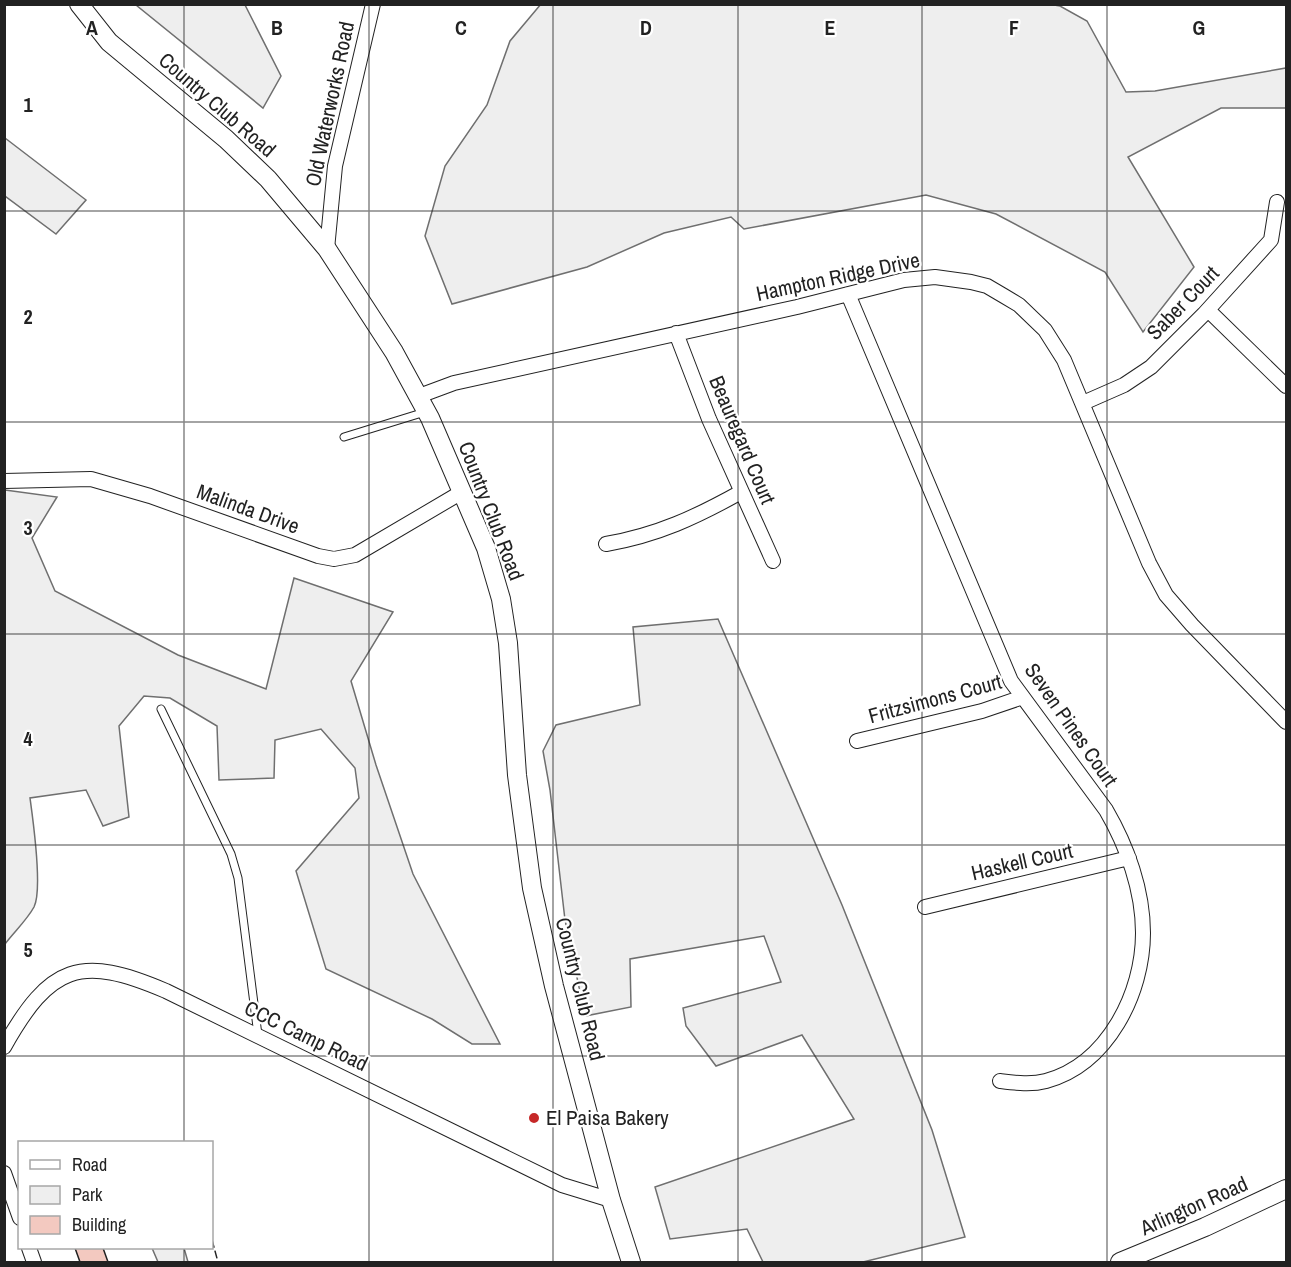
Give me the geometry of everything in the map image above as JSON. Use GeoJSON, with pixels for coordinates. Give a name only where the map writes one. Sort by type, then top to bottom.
{"type":"FeatureCollection","features":[{"type":"Feature","properties":{"kind":"street","name":"Country Club Road"},"geometry":{"type":"LineString","coordinates":[[79,4],[109,42],[226,139],[268,179],[327,249],[394,352],[423,404],[462,492],[486,548],[501,600],[508,643],[517,775],[532,888],[554,986],[610,1200],[631,1263]]}},
{"type":"Feature","properties":{"kind":"street","name":"Old Waterworks Road"},"geometry":{"type":"LineString","coordinates":[[327,249],[335,166],[373,4]]}},
{"type":"Feature","properties":{"kind":"street","name":"Saber Court"},"geometry":{"type":"LineString","coordinates":[[1083,403],[1124,385],[1151,367],[1208,310],[1271,240],[1277,202]]}},
{"type":"Feature","properties":{"kind":"street","name":"Hampton Ridge Drive"},"geometry":{"type":"LineString","coordinates":[[423,404],[454,383],[904,280],[952,278],[987,286],[1019,305],[1045,330],[1064,360],[1149,563],[1166,595],[1192,625],[1287,722]]}},
{"type":"Feature","properties":{"kind":"street","name":"Seven Pines Court"},"geometry":{"type":"LineString","coordinates":[[848,294],[1006,670],[1023,698],[1106,810],[1120,833],[1138,893],[1142,921],[1142,955],[1137,979],[1118,1022],[1092,1055],[1060,1077],[1029,1084],[1000,1081]]}},
{"type":"Feature","properties":{"kind":"street"},"geometry":{"type":"LineString","coordinates":[[1208,310],[1287,386]]}},
{"type":"Feature","properties":{"kind":"street","name":"Beauregard Court"},"geometry":{"type":"LineString","coordinates":[[676,333],[709,419],[773,561]]}},
{"type":"Feature","properties":{"kind":"street","name":"Malinda Drive"},"geometry":{"type":"LineString","coordinates":[[4,481],[91,479],[105,482],[318,556],[334,559],[348,557],[367,549],[462,492]]}},
{"type":"Feature","properties":{"kind":"street"},"geometry":{"type":"LineString","coordinates":[[606,544],[631,540],[680,524],[741,492]]}},
{"type":"Feature","properties":{"kind":"street","name":"Fritzsimons Court"},"geometry":{"type":"LineString","coordinates":[[857,741],[982,711],[1023,698]]}},
{"type":"Feature","properties":{"kind":"street","name":"Haskell Court"},"geometry":{"type":"LineString","coordinates":[[925,907],[1129,858]]}},
{"type":"Feature","properties":{"kind":"street","name":"CCC Camp Road"},"geometry":{"type":"LineString","coordinates":[[4,1047],[29,1006],[53,983],[65,976],[79,971],[99,969],[135,977],[562,1185],[610,1200]]}},
{"type":"Feature","properties":{"kind":"street"},"geometry":{"type":"LineString","coordinates":[[4,1173],[18,1212]]}},
{"type":"Feature","properties":{"kind":"street","name":"Arlington Road"},"geometry":{"type":"LineString","coordinates":[[1120,1263],[1287,1189]]}},
{"type":"Feature","properties":{"kind":"lane"},"geometry":{"type":"LineString","coordinates":[[344,437],[423,404]]}},
{"type":"Feature","properties":{"kind":"lane"},"geometry":{"type":"LineString","coordinates":[[161,709],[231,854],[238,878],[258,1035]]}},
{"type":"Feature","properties":{"kind":"green space"},"geometry":{"type":"Polygon","coordinates":[[[541,4],[1054,5],[1087,21],[1126,92],[1155,91],[1286,68],[1286,108],[1221,108],[1128,157],[1194,267],[1143,332],[1105,272],[996,214],[926,195],[744,229],[731,217],[664,233],[587,267],[452,304],[425,236],[445,166],[487,105],[510,41],[541,4]]]}},
{"type":"Feature","properties":{"kind":"green space"},"geometry":{"type":"Polygon","coordinates":[[[136,5],[245,5],[281,76],[263,108],[136,5]]]}},
{"type":"Feature","properties":{"kind":"green space"},"geometry":{"type":"Polygon","coordinates":[[[5,138],[86,200],[56,234],[5,196],[5,138]]]}},
{"type":"Feature","properties":{"kind":"green space"},"geometry":{"type":"Polygon","coordinates":[[[5,490],[57,497],[32,538],[55,591],[178,655],[266,689],[294,578],[393,612],[351,681],[376,765],[413,874],[500,1044],[472,1044],[432,1019],[326,969],[296,871],[359,798],[355,768],[321,729],[275,740],[274,778],[219,780],[217,726],[170,698],[144,696],[119,726],[129,817],[103,826],[86,790],[30,798],[36,854],[37,898],[31,912],[5,944],[5,490]]]}},
{"type":"Feature","properties":{"kind":"green space"},"geometry":{"type":"Polygon","coordinates":[[[718,619],[842,905],[932,1130],[965,1237],[863,1262],[763,1262],[747,1229],[670,1239],[655,1187],[854,1119],[802,1035],[716,1066],[686,1026],[683,1008],[781,982],[764,936],[630,959],[631,1007],[585,1016],[565,920],[550,790],[543,751],[556,725],[640,705],[633,627],[718,619]]]}},
{"type":"Feature","properties":{"kind":"green space"},"geometry":{"type":"Polygon","coordinates":[[[152,1249],[184,1249],[188,1262],[158,1262],[152,1249]]]}},
{"type":"Feature","properties":{"kind":"building"},"geometry":{"type":"Polygon","coordinates":[[[75,1249],[103,1249],[108,1262],[80,1262],[75,1249]]]}},
{"type":"Feature","properties":{"kind":"fence"},"geometry":{"type":"LineString","coordinates":[[213,1244],[218,1262]]}},
{"type":"Feature","properties":{"kind":"place","name":"El Paisa Bakery"},"geometry":{"type":"Point","coordinates":[534,1118]}}]}
